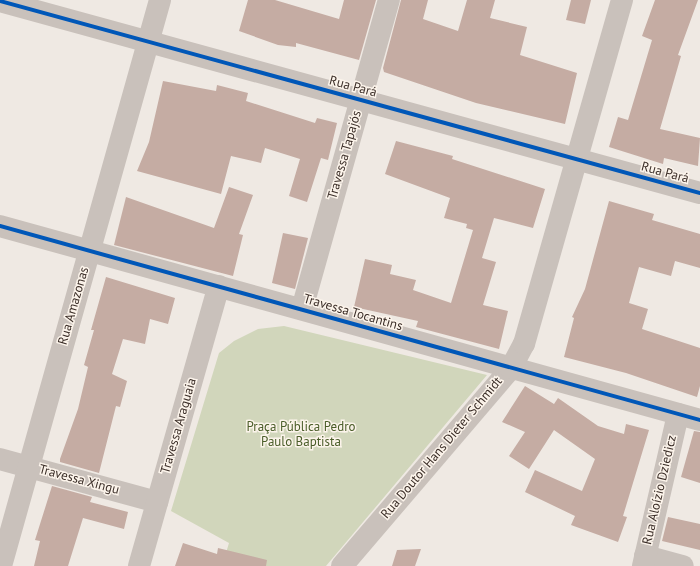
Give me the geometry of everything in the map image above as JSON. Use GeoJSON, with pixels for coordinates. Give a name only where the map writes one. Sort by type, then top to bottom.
{"type":"FeatureCollection","features":[{"type":"Feature","properties":{"kind":"street","name":"Rua Amazonas"},"geometry":{"type":"LineString","coordinates":[[1,566],[160,0]]}},
{"type":"Feature","properties":{"kind":"street","name":"Travessa Tapajós"},"geometry":{"type":"LineString","coordinates":[[302,310],[389,0]]}},
{"type":"Feature","properties":{"kind":"street","name":"Rua Doutor Hans Dieter Schmidt"},"geometry":{"type":"LineString","coordinates":[[342,566],[510,368],[534,320],[622,0]]}},
{"type":"Feature","properties":{"kind":"street","name":"Rua Pará"},"geometry":{"type":"LineString","coordinates":[[0,1],[700,193]]}},
{"type":"Feature","properties":{"kind":"street","name":"Travessa Tocantins"},"geometry":{"type":"LineString","coordinates":[[0,226],[700,420]]}},
{"type":"Feature","properties":{"kind":"street","name":"Travessa Araguaia"},"geometry":{"type":"LineString","coordinates":[[139,566],[219,286]]}},
{"type":"Feature","properties":{"kind":"street","name":"Rua Aloízio Dziedicz"},"geometry":{"type":"LineString","coordinates":[[644,561],[678,414]]}},
{"type":"Feature","properties":{"kind":"street","name":"Travessa Xingu"},"geometry":{"type":"LineString","coordinates":[[0,459],[157,502]]}},
{"type":"Feature","properties":{"kind":"street"},"geometry":{"type":"LineString","coordinates":[[644,561],[683,566]]}},
{"type":"Feature","properties":{"kind":"green space","name":"Praça Pública Pedro Paulo Baptista"},"geometry":{"type":"Polygon","coordinates":[[[284,326],[487,375],[326,566],[222,566],[229,543],[171,511],[219,353],[234,341],[258,329],[284,326]]]}},
{"type":"Feature","properties":{"kind":"building"},"geometry":{"type":"Polygon","coordinates":[[[248,0],[275,0],[339,19],[344,0],[376,0],[359,60],[296,43],[296,47],[278,45],[239,31],[248,0]]]}},
{"type":"Feature","properties":{"kind":"building"},"geometry":{"type":"Polygon","coordinates":[[[401,0],[428,0],[423,19],[458,31],[467,0],[495,0],[490,18],[527,27],[520,55],[577,73],[565,124],[476,103],[384,72],[383,68],[401,0]]]}},
{"type":"Feature","properties":{"kind":"building"},"geometry":{"type":"Polygon","coordinates":[[[571,0],[591,0],[585,24],[566,20],[571,0]]]}},
{"type":"Feature","properties":{"kind":"building"},"geometry":{"type":"Polygon","coordinates":[[[655,0],[698,0],[678,55],[681,56],[660,129],[700,138],[698,166],[664,158],[663,164],[609,147],[618,117],[628,120],[652,40],[642,36],[655,0]]]}},
{"type":"Feature","properties":{"kind":"building"},"geometry":{"type":"Polygon","coordinates":[[[163,81],[216,91],[217,85],[248,93],[246,101],[315,123],[317,118],[337,123],[328,160],[321,158],[307,202],[289,196],[300,159],[265,148],[261,163],[231,156],[221,194],[137,171],[149,142],[163,81]]]}},
{"type":"Feature","properties":{"kind":"building"},"geometry":{"type":"Polygon","coordinates":[[[396,141],[453,156],[452,159],[545,189],[533,228],[494,218],[482,258],[496,262],[483,305],[508,311],[499,349],[416,327],[418,321],[354,307],[365,259],[392,265],[390,274],[416,280],[413,290],[451,303],[473,230],[466,228],[467,224],[444,218],[450,198],[385,174],[396,141]]]}},
{"type":"Feature","properties":{"kind":"building"},"geometry":{"type":"Polygon","coordinates":[[[229,187],[253,195],[239,234],[243,235],[233,276],[114,245],[126,197],[214,228],[229,187]]]}},
{"type":"Feature","properties":{"kind":"building"},"geometry":{"type":"Polygon","coordinates":[[[609,201],[654,214],[652,220],[700,234],[700,268],[675,261],[671,276],[639,267],[629,303],[648,309],[642,329],[700,348],[700,386],[697,397],[626,373],[564,357],[574,318],[572,317],[585,289],[609,201]]]}},
{"type":"Feature","properties":{"kind":"building"},"geometry":{"type":"Polygon","coordinates":[[[283,233],[308,238],[295,289],[272,283],[283,233]]]}},
{"type":"Feature","properties":{"kind":"building"},"geometry":{"type":"Polygon","coordinates":[[[106,277],[175,298],[168,324],[150,319],[145,344],[123,339],[112,374],[127,381],[120,407],[116,406],[99,473],[60,462],[60,459],[78,409],[88,367],[84,365],[94,330],[91,330],[106,277]]]}},
{"type":"Feature","properties":{"kind":"building"},"geometry":{"type":"Polygon","coordinates":[[[525,386],[554,404],[558,398],[598,426],[624,434],[626,424],[649,430],[623,516],[627,517],[618,542],[571,525],[575,516],[525,492],[535,470],[582,491],[595,459],[554,430],[529,469],[509,456],[525,432],[502,422],[525,386]]]}},
{"type":"Feature","properties":{"kind":"building"},"geometry":{"type":"Polygon","coordinates":[[[694,431],[700,432],[700,483],[681,477],[694,431]]]}},
{"type":"Feature","properties":{"kind":"building"},"geometry":{"type":"Polygon","coordinates":[[[52,486],[92,497],[90,502],[128,512],[124,529],[83,518],[68,566],[34,566],[40,541],[35,540],[52,486]]]}},
{"type":"Feature","properties":{"kind":"building"},"geometry":{"type":"Polygon","coordinates":[[[668,517],[700,524],[700,550],[662,541],[668,517]]]}},
{"type":"Feature","properties":{"kind":"building"},"geometry":{"type":"Polygon","coordinates":[[[183,543],[217,554],[218,548],[267,560],[266,566],[175,566],[183,543]]]}},
{"type":"Feature","properties":{"kind":"building"},"geometry":{"type":"Polygon","coordinates":[[[421,549],[415,566],[392,566],[397,550],[421,549]]]}},
{"type":"Feature","properties":{"kind":"cycle path"},"geometry":{"type":"LineString","coordinates":[[0,1],[700,193]]}},
{"type":"Feature","properties":{"kind":"cycle path"},"geometry":{"type":"LineString","coordinates":[[0,226],[700,420]]}}]}
